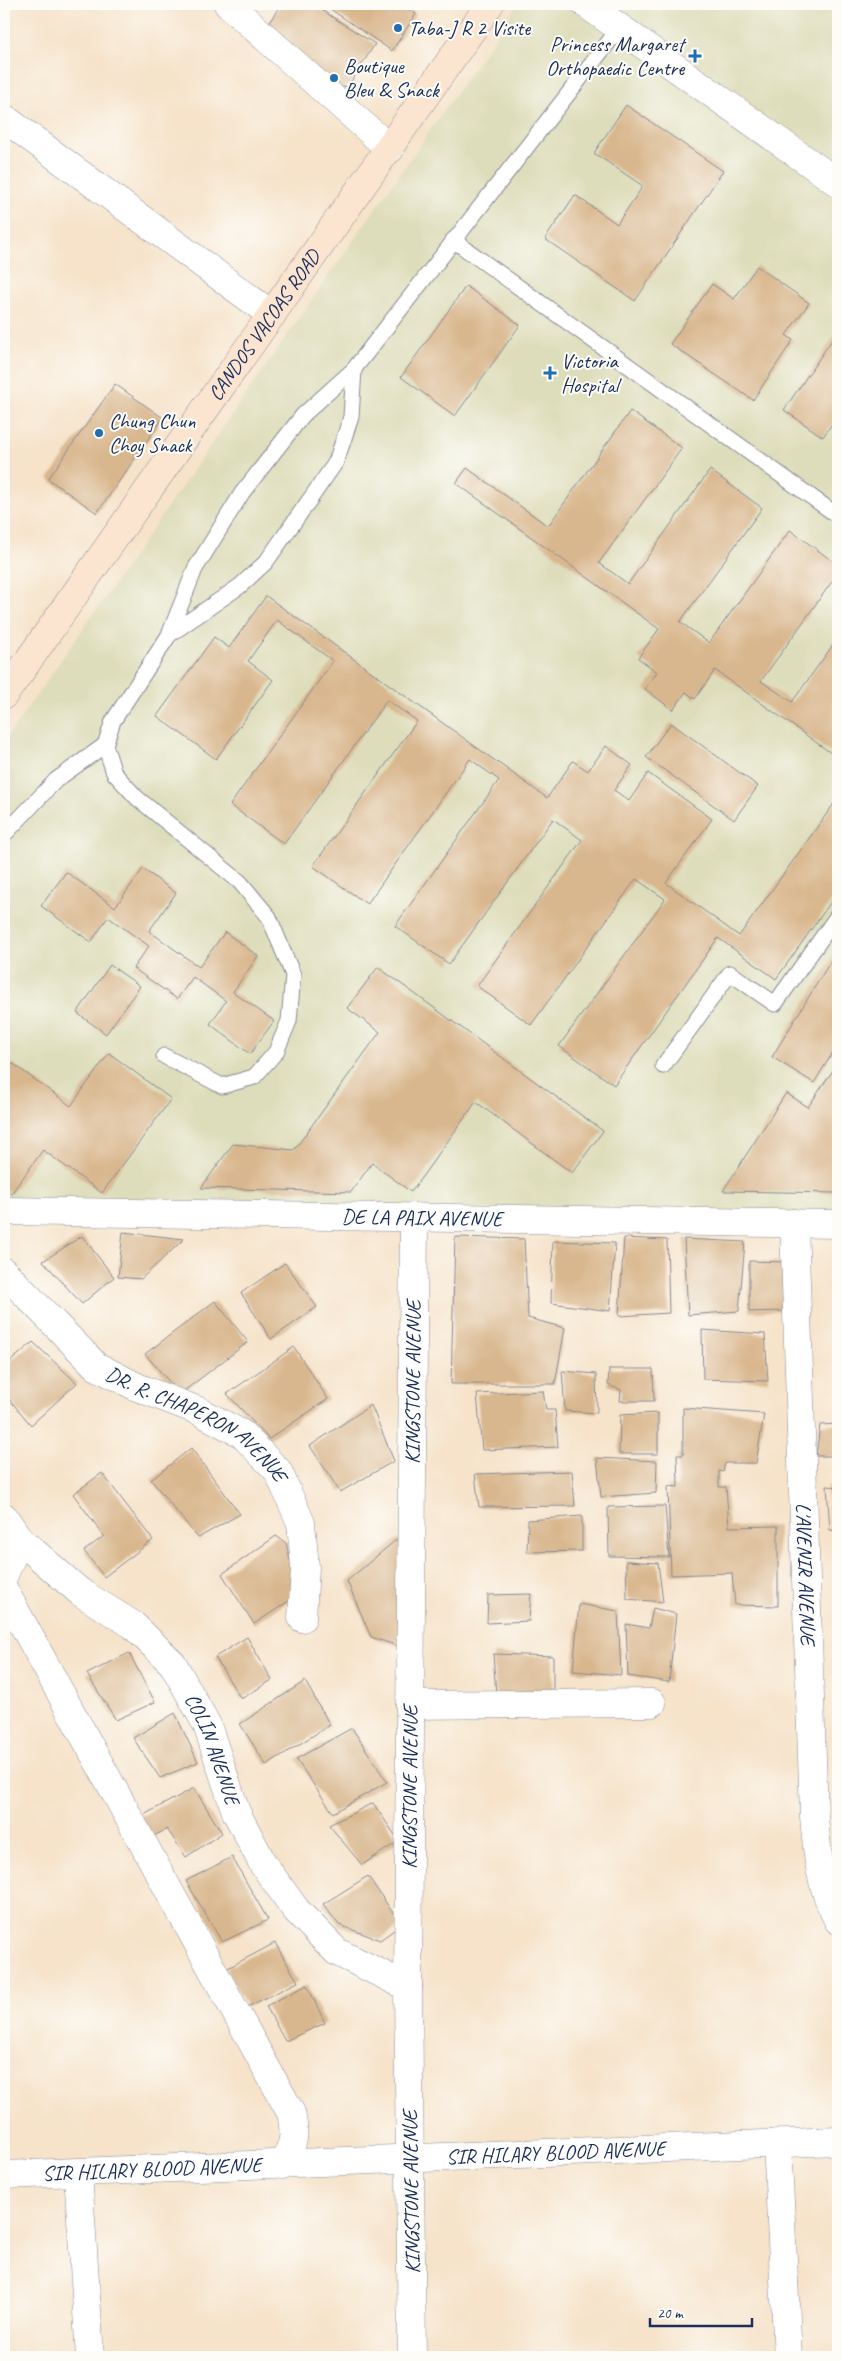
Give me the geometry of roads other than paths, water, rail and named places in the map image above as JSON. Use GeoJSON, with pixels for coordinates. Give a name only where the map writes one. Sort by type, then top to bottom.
{"type":"FeatureCollection","features":[{"type":"Feature","properties":{"kind":"main road","name":"CANDOS VACOAS ROAD"},"geometry":{"type":"LineString","coordinates":[[4,695],[390,149],[490,4]]}},
{"type":"Feature","properties":{"kind":"street"},"geometry":{"type":"LineString","coordinates":[[228,4],[390,149]]}},
{"type":"Feature","properties":{"kind":"street"},"geometry":{"type":"LineString","coordinates":[[586,4],[621,26],[838,183]]}},
{"type":"Feature","properties":{"kind":"street"},"geometry":{"type":"LineString","coordinates":[[4,118],[272,315]]}},
{"type":"Feature","properties":{"kind":"street","name":"DE LA PAIX AVENUE"},"geometry":{"type":"LineString","coordinates":[[4,1211],[838,1224]]}},
{"type":"Feature","properties":{"kind":"street","name":"KINGSTONE AVENUE"},"geometry":{"type":"LineString","coordinates":[[412,2357],[408,1987],[414,1216]]}},
{"type":"Feature","properties":{"kind":"street","name":"L'AVENIR AVENUE"},"geometry":{"type":"LineString","coordinates":[[794,1223],[814,1816],[818,1864],[831,1906],[838,1920]]}},
{"type":"Feature","properties":{"kind":"street","name":"DR. R. CHAPERON AVENUE"},"geometry":{"type":"LineString","coordinates":[[4,1272],[96,1366],[137,1387],[199,1411],[242,1434],[278,1471],[301,1523],[305,1567],[302,1618]]}},
{"type":"Feature","properties":{"kind":"street"},"geometry":{"type":"LineString","coordinates":[[4,1575],[11,1528]]}},
{"type":"Feature","properties":{"kind":"street","name":"COLIN AVENUE"},"geometry":{"type":"LineString","coordinates":[[11,1528],[80,1592],[133,1625],[173,1664],[207,1725],[236,1812],[263,1864],[291,1902],[337,1952],[408,1987]]}},
{"type":"Feature","properties":{"kind":"street"},"geometry":{"type":"LineString","coordinates":[[4,1590],[291,2113],[294,2129],[293,2145],[282,2165]]}},
{"type":"Feature","properties":{"kind":"street"},"geometry":{"type":"LineString","coordinates":[[410,1705],[652,1703]]}},
{"type":"Feature","properties":{"kind":"street","name":"SIR HILARY BLOOD AVENUE"},"geometry":{"type":"LineString","coordinates":[[4,2175],[410,2160],[838,2141]]}},
{"type":"Feature","properties":{"kind":"street"},"geometry":{"type":"LineString","coordinates":[[777,2144],[788,2357]]}},
{"type":"Feature","properties":{"kind":"street"},"geometry":{"type":"LineString","coordinates":[[78,2173],[90,2357]]}},
{"type":"Feature","properties":{"kind":"lane"},"geometry":{"type":"LineString","coordinates":[[164,1056],[222,1086],[254,1077],[276,1052],[289,1020],[293,975],[270,917],[240,882],[137,798],[114,773],[105,745],[112,721],[170,635],[195,569],[242,492],[303,415],[354,369],[433,271],[453,240],[621,26]]}},
{"type":"Feature","properties":{"kind":"lane"},"geometry":{"type":"LineString","coordinates":[[453,240],[838,516]]}},
{"type":"Feature","properties":{"kind":"lane"},"geometry":{"type":"LineString","coordinates":[[170,635],[240,586],[272,554],[336,462],[351,417],[354,369]]}},
{"type":"Feature","properties":{"kind":"lane"},"geometry":{"type":"LineString","coordinates":[[4,835],[56,780],[105,745]]}},
{"type":"Feature","properties":{"kind":"lane"},"geometry":{"type":"LineString","coordinates":[[663,1066],[730,973],[775,1004],[838,915]]}},
{"type":"Feature","properties":{"kind":"place","name":"Taba-J R 2 Visite"},"geometry":{"type":"Point","coordinates":[398,28]}},
{"type":"Feature","properties":{"kind":"place","name":"Princess Margaret Orthopaedic Centre"},"geometry":{"type":"Point","coordinates":[695,56]}},
{"type":"Feature","properties":{"kind":"place","name":"Boutique Bleu & Snack"},"geometry":{"type":"Point","coordinates":[334,78]}},
{"type":"Feature","properties":{"kind":"place","name":"Victoria Hospital"},"geometry":{"type":"Point","coordinates":[550,373]}},
{"type":"Feature","properties":{"kind":"place","name":"Chung Chun Choy Snack"},"geometry":{"type":"Point","coordinates":[99,433]}}]}
